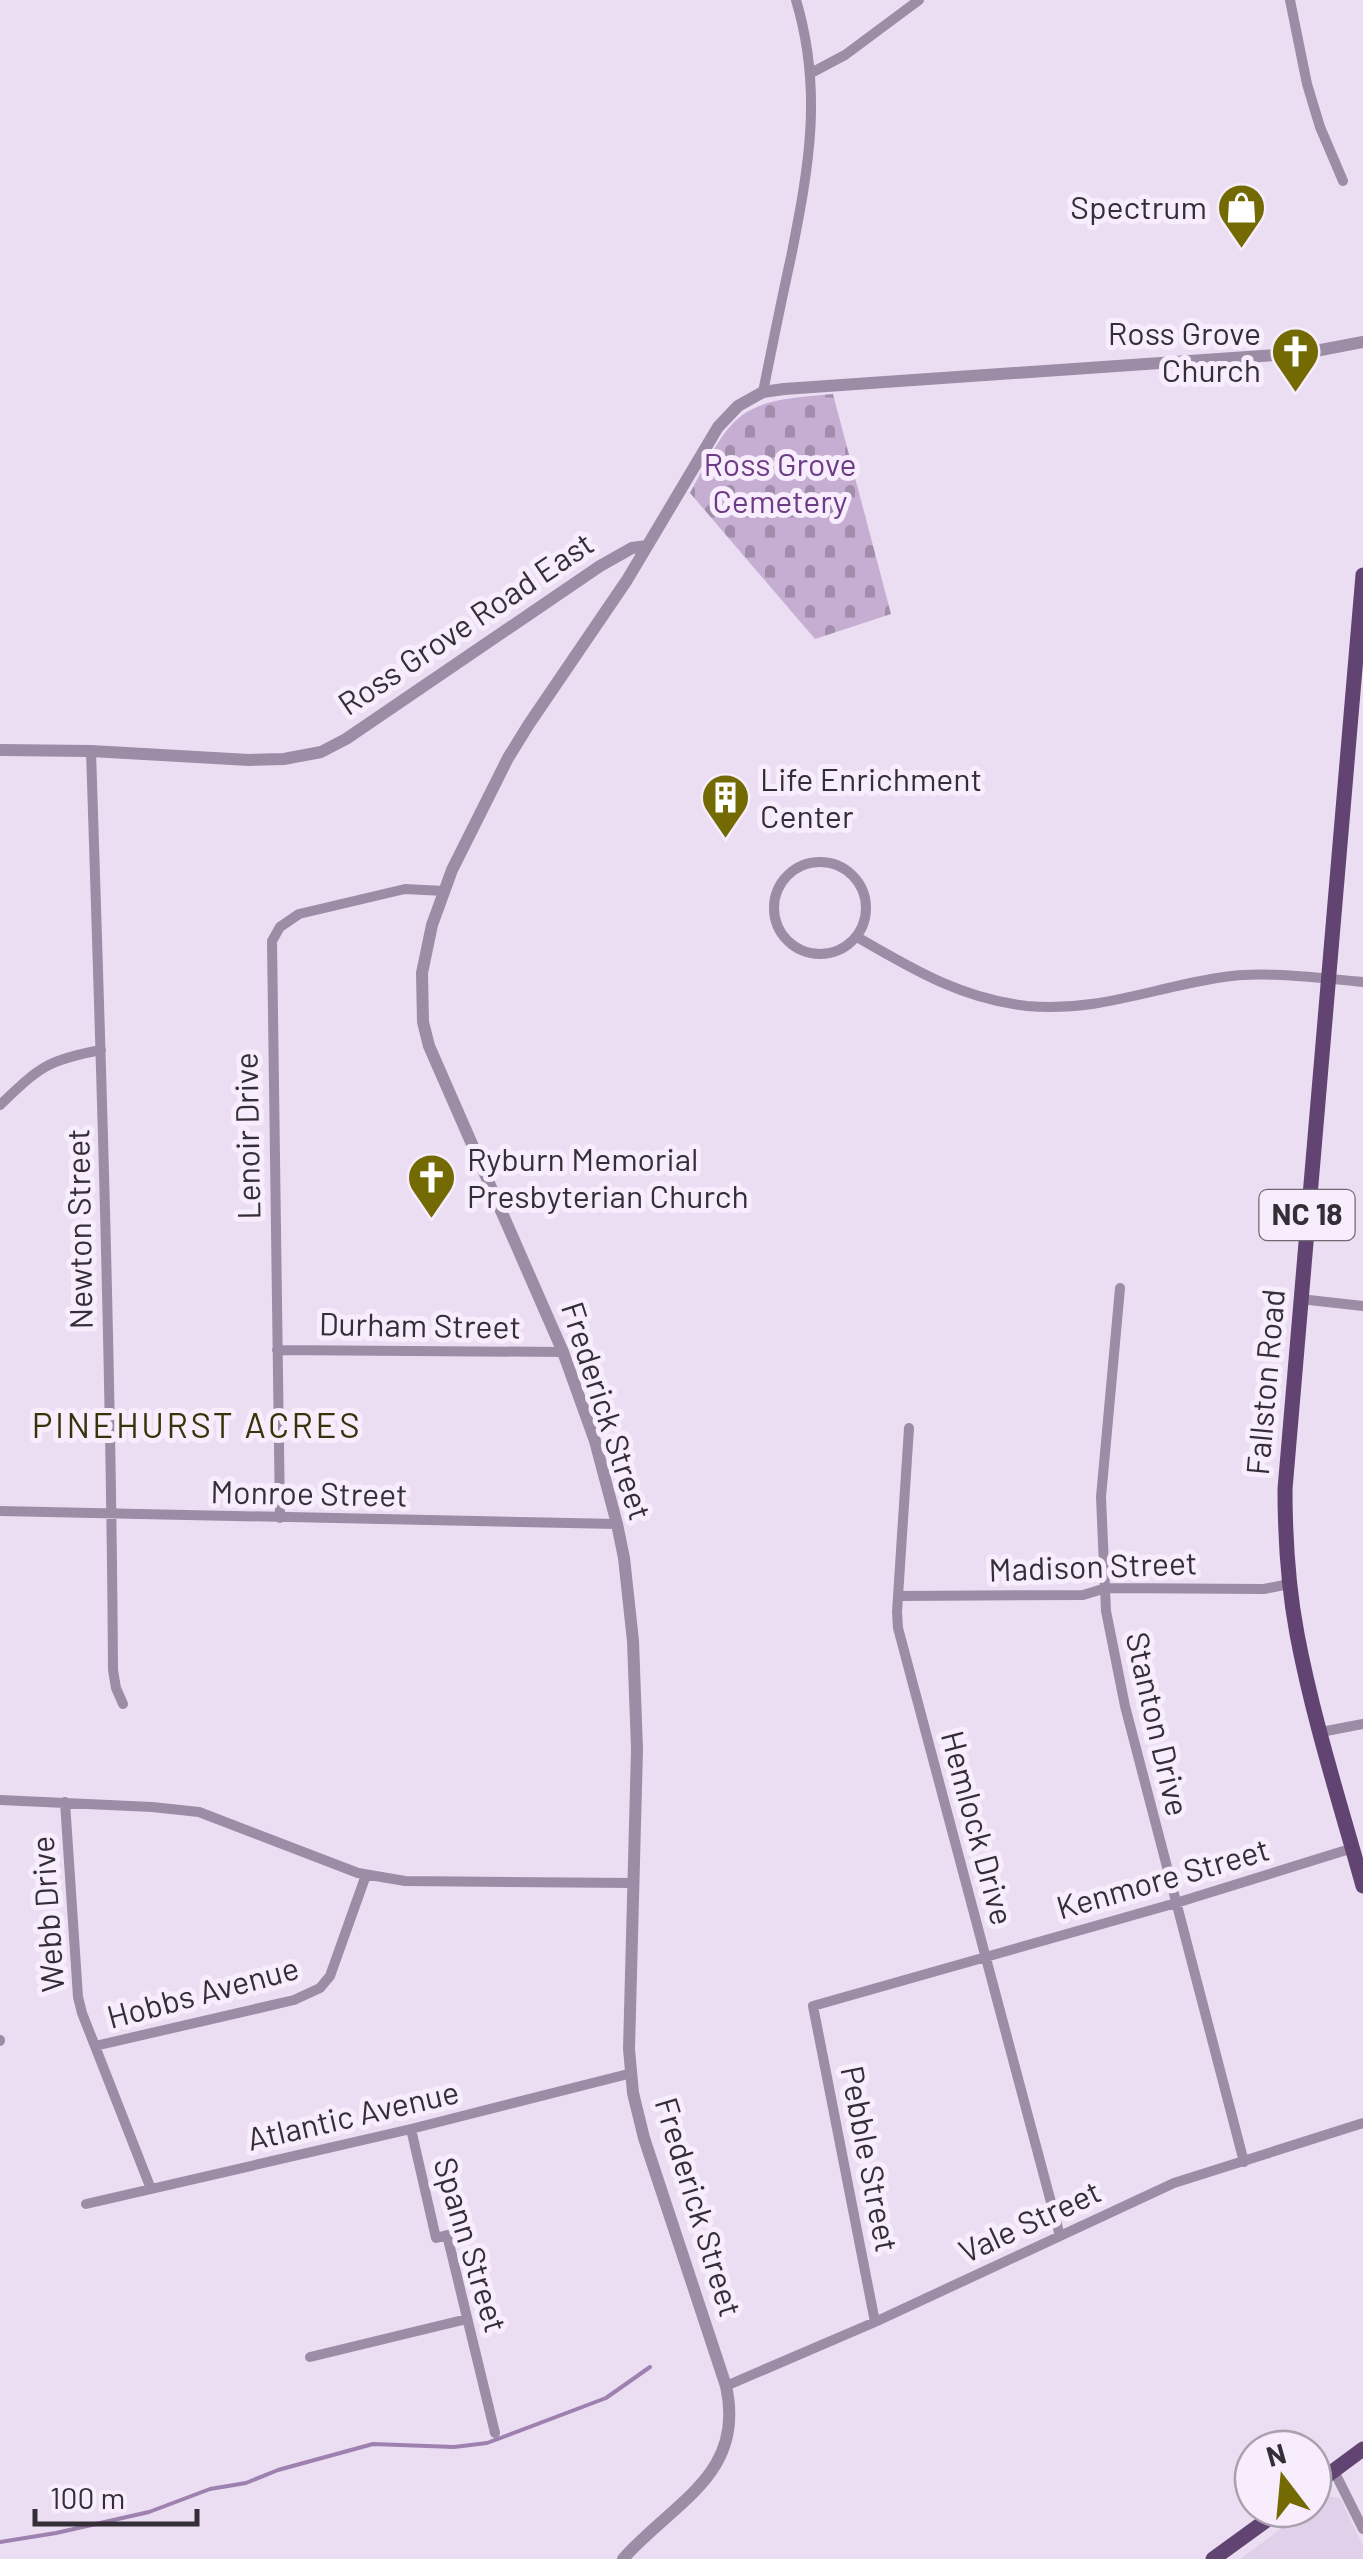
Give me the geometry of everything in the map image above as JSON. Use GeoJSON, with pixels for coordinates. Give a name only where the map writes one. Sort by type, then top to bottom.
{"type":"FeatureCollection","features":[{"type":"Feature","properties":{"kind":"main road","name":"Fallston Road"},"geometry":{"type":"LineString","coordinates":[[1363,575],[1285,1489],[1289,1584],[1304,1670],[1363,1886]]}},
{"type":"Feature","properties":{"kind":"main road"},"geometry":{"type":"LineString","coordinates":[[1334,2471],[1363,2450]]}},
{"type":"Feature","properties":{"kind":"main road"},"geometry":{"type":"LineString","coordinates":[[1213,2559],[1254,2529]]}},
{"type":"Feature","properties":{"kind":"street"},"geometry":{"type":"LineString","coordinates":[[796,0],[809,55],[812,125],[806,180],[763,392],[1306,353],[1363,342]]}},
{"type":"Feature","properties":{"kind":"street"},"geometry":{"type":"LineString","coordinates":[[811,73],[845,56],[918,0]]}},
{"type":"Feature","properties":{"kind":"street"},"geometry":{"type":"LineString","coordinates":[[1290,0],[1306,84],[1344,181]]}},
{"type":"Feature","properties":{"kind":"street","name":"Ross Grove Road East"},"geometry":{"type":"LineString","coordinates":[[0,750],[249,760],[302,758],[321,752],[346,739],[610,560],[632,548],[647,546],[718,428],[738,406],[763,392]]}},
{"type":"Feature","properties":{"kind":"street","name":"Frederick Street"},"geometry":{"type":"LineString","coordinates":[[623,2559],[703,2482],[725,2449],[730,2426],[726,2386],[644,2138],[633,2093],[629,2050],[636,1749],[633,1640],[618,1524],[604,1473],[563,1352],[429,1046],[423,1022],[422,974],[444,891],[508,758],[647,546]]}},
{"type":"Feature","properties":{"kind":"street","name":"Newton Street"},"geometry":{"type":"LineString","coordinates":[[91,751],[112,1515],[112,1670],[123,1704]]}},
{"type":"Feature","properties":{"kind":"street"},"geometry":{"type":"LineString","coordinates":[[832,863],[858,880],[867,908],[857,936],[832,953],[816,954],[788,942],[774,915],[774,900],[789,873],[802,865],[832,863]]}},
{"type":"Feature","properties":{"kind":"street","name":"Lenoir Drive"},"geometry":{"type":"LineString","coordinates":[[280,1518],[272,941],[280,927],[300,914],[405,889],[444,891]]}},
{"type":"Feature","properties":{"kind":"street"},"geometry":{"type":"LineString","coordinates":[[857,936],[928,978],[977,996],[1026,1006],[1098,1004],[1219,977],[1363,982]]}},
{"type":"Feature","properties":{"kind":"street"},"geometry":{"type":"LineString","coordinates":[[0,1105],[50,1063],[64,1056],[101,1050]]}},
{"type":"Feature","properties":{"kind":"street","name":"Stanton Drive"},"geometry":{"type":"LineString","coordinates":[[1120,1288],[1101,1497],[1106,1611],[1125,1706],[1244,2162]]}},
{"type":"Feature","properties":{"kind":"street"},"geometry":{"type":"LineString","coordinates":[[1300,1300],[1363,1306]]}},
{"type":"Feature","properties":{"kind":"street","name":"Durham Street"},"geometry":{"type":"LineString","coordinates":[[277,1350],[563,1352]]}},
{"type":"Feature","properties":{"kind":"street","name":"Hemlock Drive"},"geometry":{"type":"LineString","coordinates":[[909,1428],[898,1628],[1060,2236]]}},
{"type":"Feature","properties":{"kind":"street","name":"Monroe Street"},"geometry":{"type":"LineString","coordinates":[[0,1511],[618,1524]]}},
{"type":"Feature","properties":{"kind":"street","name":"Madison Street"},"geometry":{"type":"LineString","coordinates":[[898,1596],[1083,1595],[1106,1588],[1264,1590],[1289,1584]]}},
{"type":"Feature","properties":{"kind":"street"},"geometry":{"type":"LineString","coordinates":[[1321,1732],[1363,1724]]}},
{"type":"Feature","properties":{"kind":"street"},"geometry":{"type":"LineString","coordinates":[[0,1800],[200,1812],[366,1875],[405,1881],[633,1883]]}},
{"type":"Feature","properties":{"kind":"street","name":"Webb Drive"},"geometry":{"type":"LineString","coordinates":[[66,1802],[78,1997],[151,2189]]}},
{"type":"Feature","properties":{"kind":"street","name":"Kenmore Street"},"geometry":{"type":"LineString","coordinates":[[813,2006],[1353,1848]]}},
{"type":"Feature","properties":{"kind":"street","name":"Hobbs Avenue"},"geometry":{"type":"LineString","coordinates":[[95,2046],[306,1996],[326,1982],[334,1969],[366,1875]]}},
{"type":"Feature","properties":{"kind":"street","name":"Pebble Street"},"geometry":{"type":"LineString","coordinates":[[813,2006],[875,2322]]}},
{"type":"Feature","properties":{"kind":"street","name":"Atlantic Avenue"},"geometry":{"type":"LineString","coordinates":[[86,2204],[632,2074]]}},
{"type":"Feature","properties":{"kind":"street","name":"Vale Street"},"geometry":{"type":"LineString","coordinates":[[726,2386],[875,2322],[1174,2183],[1363,2123]]}},
{"type":"Feature","properties":{"kind":"street","name":"Spann Street"},"geometry":{"type":"LineString","coordinates":[[411,2129],[436,2238],[446,2235],[496,2433]]}},
{"type":"Feature","properties":{"kind":"street"},"geometry":{"type":"LineString","coordinates":[[310,2357],[467,2320]]}},
{"type":"Feature","properties":{"kind":"street"},"geometry":{"type":"LineString","coordinates":[[1334,2471],[1363,2529]]}},
{"type":"Feature","properties":{"kind":"shaded area"},"geometry":{"type":"Polygon","coordinates":[[[1333,2497],[1340,2498],[1363,2546],[1363,2559],[1240,2559],[1281,2529],[1333,2529],[1333,2497]]]}},
{"type":"Feature","properties":{"kind":"green space","name":"Ross Grove Cemetery"},"geometry":{"type":"Polygon","coordinates":[[[833,394],[891,614],[815,639],[690,493],[718,444],[742,415],[777,401],[833,394]]]}},
{"type":"Feature","properties":{"kind":"waterway"},"geometry":{"type":"LineString","coordinates":[[0,2542],[149,2512],[210,2489],[246,2483],[278,2470],[373,2444],[454,2447],[487,2443],[606,2398],[650,2367]]}},
{"type":"Feature","properties":{"kind":"place","name":"Spectrum"},"geometry":{"type":"Point","coordinates":[1242,250]}},
{"type":"Feature","properties":{"kind":"place","name":"Ross Grove Church"},"geometry":{"type":"Point","coordinates":[1296,394]}},
{"type":"Feature","properties":{"kind":"place","name":"Life Enrichment Center"},"geometry":{"type":"Point","coordinates":[725,840]}},
{"type":"Feature","properties":{"kind":"place","name":"Ryburn Memorial Presbyterian Church"},"geometry":{"type":"Point","coordinates":[432,1220]}},
{"type":"Feature","properties":{"kind":"district","name":"PINEHURST ACRES"},"geometry":{"type":"Point","coordinates":[197,1426]}}]}
